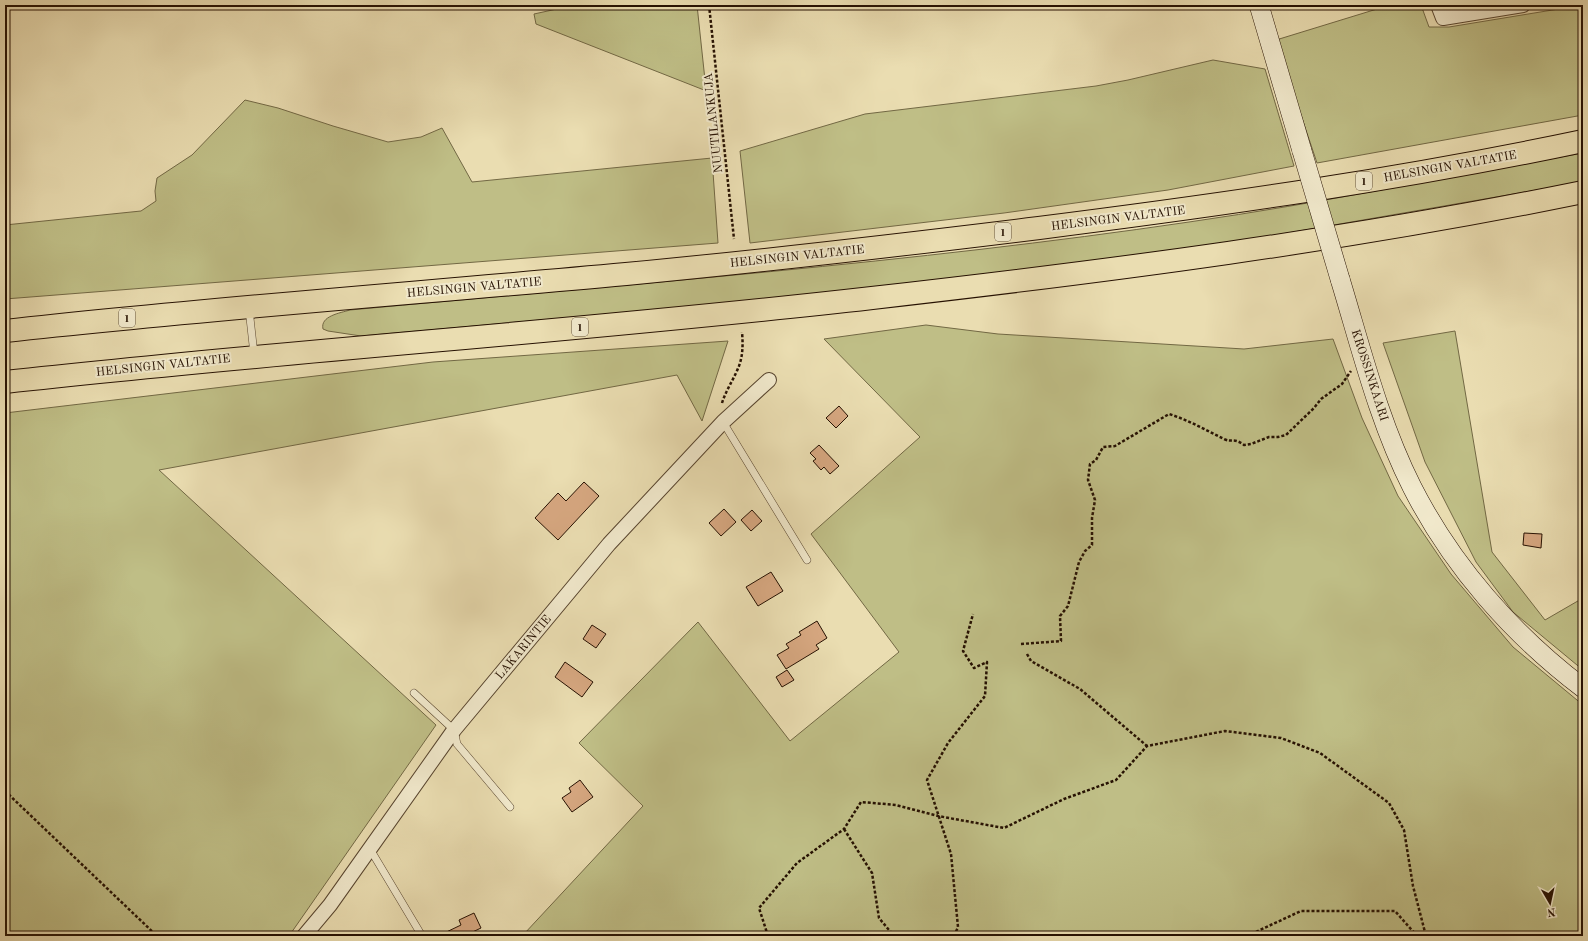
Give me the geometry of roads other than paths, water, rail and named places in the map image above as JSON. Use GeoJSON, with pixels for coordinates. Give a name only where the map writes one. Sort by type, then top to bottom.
{"type":"FeatureCollection","features":[{"type":"Feature","properties":{"kind":"highway","name":"HELSINGIN VALTATIE"},"geometry":{"type":"LineString","coordinates":[[5,331],[249,306],[629,273],[878,248],[1145,215],[1272,197],[1509,157],[1583,141]]}},
{"type":"Feature","properties":{"kind":"highway","name":"HELSINGIN VALTATIE"},"geometry":{"type":"LineString","coordinates":[[5,382],[254,356],[870,299],[1154,264],[1284,245],[1482,213],[1583,192]]}},
{"type":"Feature","properties":{"kind":"highway"},"geometry":{"type":"LineString","coordinates":[[1482,213],[1583,204]]}},
{"type":"Feature","properties":{"kind":"street","name":"KROSSINKAARI"},"geometry":{"type":"LineString","coordinates":[[1259,5],[1381,412],[1412,487],[1456,558],[1504,617],[1565,675],[1583,688]]}},
{"type":"Feature","properties":{"kind":"street"},"geometry":{"type":"LineString","coordinates":[[1440,11],[1524,5]]}},
{"type":"Feature","properties":{"kind":"street","name":"LAKARINTIE"},"geometry":{"type":"LineString","coordinates":[[304,936],[330,905],[454,730],[609,544],[723,422],[769,380]]}},
{"type":"Feature","properties":{"kind":"lane"},"geometry":{"type":"LineString","coordinates":[[249,306],[254,356]]}},
{"type":"Feature","properties":{"kind":"lane"},"geometry":{"type":"LineString","coordinates":[[723,422],[807,560]]}},
{"type":"Feature","properties":{"kind":"lane"},"geometry":{"type":"LineString","coordinates":[[414,693],[454,730],[457,744],[510,807]]}},
{"type":"Feature","properties":{"kind":"lane"},"geometry":{"type":"LineString","coordinates":[[370,849],[422,936]]}}]}
